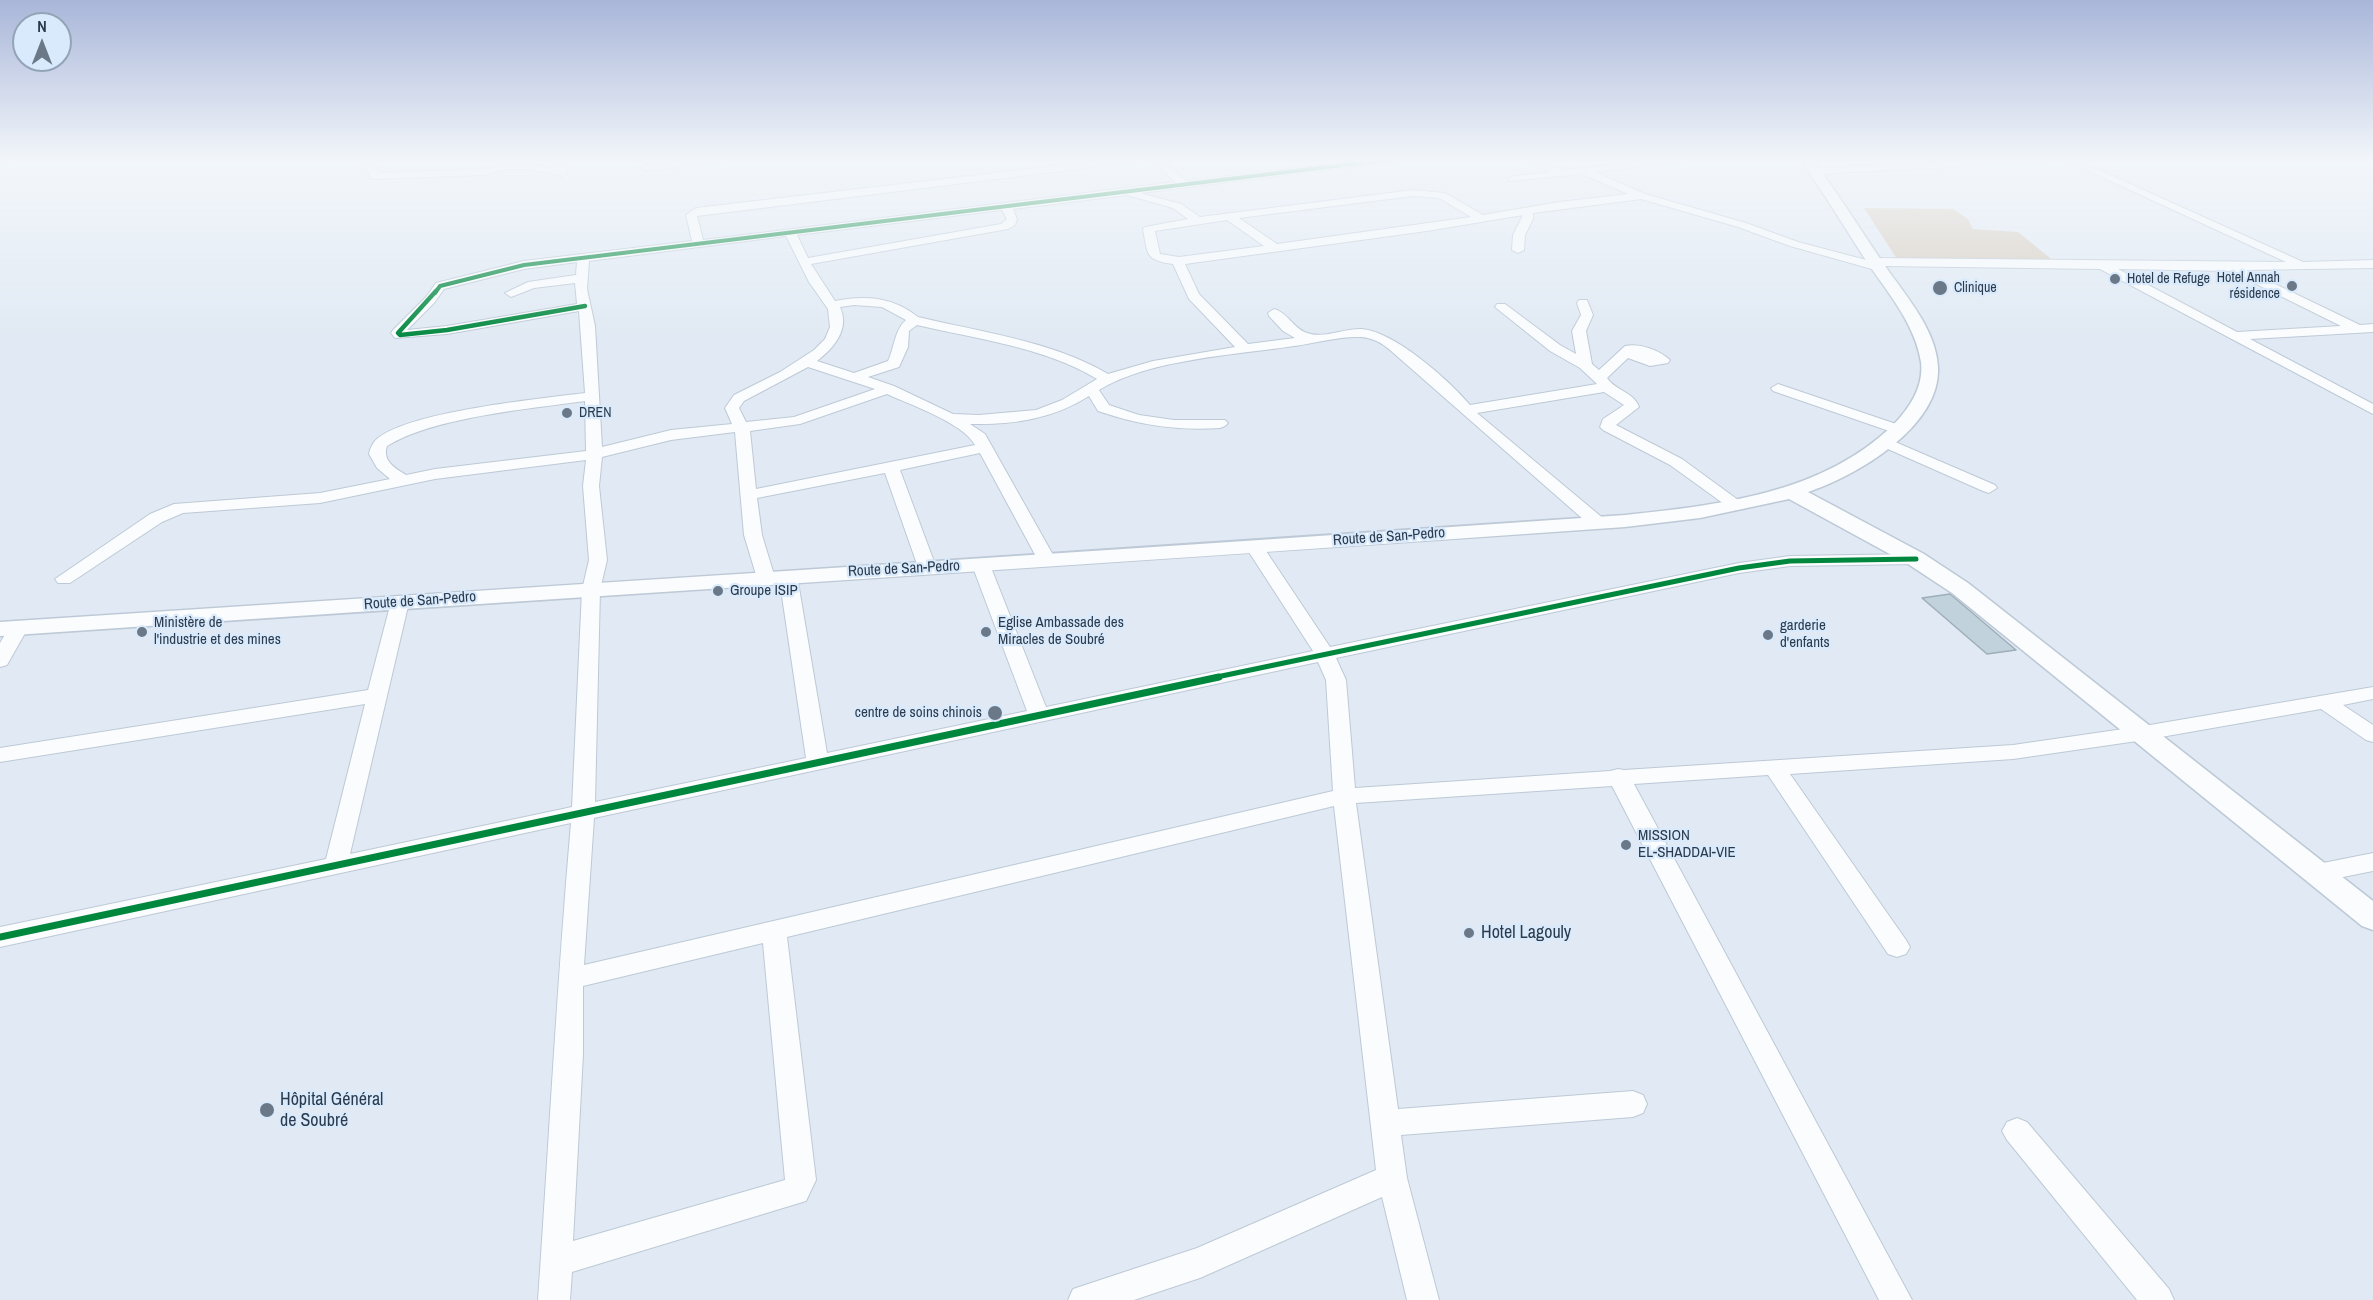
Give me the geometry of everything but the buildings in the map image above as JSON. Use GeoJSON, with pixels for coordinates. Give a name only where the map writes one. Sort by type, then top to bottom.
{"type":"FeatureCollection","features":[{"type":"Feature","properties":{"kind":"main road","name":"Route de San-Pedro"},"geometry":{"type":"LineString","coordinates":[[9,629],[1598,523],[1659,518],[1737,505],[1798,489],[1835,476],[1886,443],[1918,408],[1929,378],[1929,361],[1912,317],[1849,220]]}},
{"type":"Feature","properties":{"kind":"main road"},"geometry":{"type":"LineString","coordinates":[[1798,489],[1826,512],[1916,559],[1960,588],[2373,918]]}},
{"type":"Feature","properties":{"kind":"street"},"geometry":{"type":"LineString","coordinates":[[692,220],[698,244]]}},
{"type":"Feature","properties":{"kind":"street"},"geometry":{"type":"LineString","coordinates":[[585,306],[447,330],[410,335],[398,333],[430,300],[436,290],[447,283],[502,269],[790,233],[877,220]]}},
{"type":"Feature","properties":{"kind":"street"},"geometry":{"type":"LineString","coordinates":[[804,262],[1004,227],[1011,223],[1012,220]]}},
{"type":"Feature","properties":{"kind":"street"},"geometry":{"type":"LineString","coordinates":[[1206,220],[1149,230],[1154,255],[1158,258],[1179,261],[1470,220]]}},
{"type":"Feature","properties":{"kind":"street"},"geometry":{"type":"LineString","coordinates":[[1233,220],[1276,249]]}},
{"type":"Feature","properties":{"kind":"street"},"geometry":{"type":"LineString","coordinates":[[1518,250],[1519,235],[1528,220]]}},
{"type":"Feature","properties":{"kind":"street"},"geometry":{"type":"LineString","coordinates":[[1723,220],[1794,244],[1877,264],[2231,267],[2373,264]]}},
{"type":"Feature","properties":{"kind":"street"},"geometry":{"type":"LineString","coordinates":[[2202,220],[2304,266]]}},
{"type":"Feature","properties":{"kind":"street"},"geometry":{"type":"LineString","coordinates":[[64,579],[156,518],[180,508],[307,500],[403,480],[594,454],[671,435],[702,423],[732,408],[739,398],[807,362],[826,346],[837,329],[837,314],[804,262],[790,233]]}},
{"type":"Feature","properties":{"kind":"street"},"geometry":{"type":"LineString","coordinates":[[555,1300],[569,1054],[570,979],[583,814],[591,590],[598,560],[591,486],[594,454],[592,396],[585,306],[581,289],[583,258]]}},
{"type":"Feature","properties":{"kind":"street"},"geometry":{"type":"LineString","coordinates":[[1179,261],[1179,266],[1193,296],[1245,349]]}},
{"type":"Feature","properties":{"kind":"street"},"geometry":{"type":"LineString","coordinates":[[2102,266],[2373,410]]}},
{"type":"Feature","properties":{"kind":"street"},"geometry":{"type":"LineString","coordinates":[[2231,267],[2358,329]]}},
{"type":"Feature","properties":{"kind":"street"},"geometry":{"type":"LineString","coordinates":[[511,293],[532,285],[582,278]]}},
{"type":"Feature","properties":{"kind":"street"},"geometry":{"type":"LineString","coordinates":[[832,305],[860,301],[887,304],[905,311],[914,320],[1033,348],[1090,369],[1107,379]]}},
{"type":"Feature","properties":{"kind":"street"},"geometry":{"type":"LineString","coordinates":[[1583,303],[1587,315],[1579,331],[1585,365]]}},
{"type":"Feature","properties":{"kind":"street"},"geometry":{"type":"LineString","coordinates":[[1501,307],[1543,340],[1585,365],[1602,382],[1632,405],[1608,423],[1608,427],[1676,462],[1737,505]]}},
{"type":"Feature","properties":{"kind":"street"},"geometry":{"type":"LineString","coordinates":[[1274,313],[1289,330],[1309,340]]}},
{"type":"Feature","properties":{"kind":"street"},"geometry":{"type":"LineString","coordinates":[[856,377],[894,364],[902,347],[903,330],[914,320]]}},
{"type":"Feature","properties":{"kind":"street"},"geometry":{"type":"LineString","coordinates":[[2234,336],[2373,328]]}},
{"type":"Feature","properties":{"kind":"street"},"geometry":{"type":"LineString","coordinates":[[950,418],[987,420],[1045,412],[1066,403],[1107,379],[1165,362],[1343,334],[1380,338],[1393,345],[1455,395],[1467,410],[1598,523]]}},
{"type":"Feature","properties":{"kind":"street"},"geometry":{"type":"LineString","coordinates":[[1467,410],[1602,382],[1627,352]]}},
{"type":"Feature","properties":{"kind":"street"},"geometry":{"type":"LineString","coordinates":[[807,362],[889,389],[950,418],[980,441],[1048,561]]}},
{"type":"Feature","properties":{"kind":"street"},"geometry":{"type":"LineString","coordinates":[[1778,388],[1900,430]]}},
{"type":"Feature","properties":{"kind":"street"},"geometry":{"type":"LineString","coordinates":[[671,435],[742,428],[814,416],[889,389]]}},
{"type":"Feature","properties":{"kind":"street"},"geometry":{"type":"LineString","coordinates":[[1089,389],[1098,396],[1103,408],[1143,422],[1170,426],[1220,423]]}},
{"type":"Feature","properties":{"kind":"street"},"geometry":{"type":"LineString","coordinates":[[403,480],[387,470],[376,453],[379,444],[389,436],[428,423],[592,396]]}},
{"type":"Feature","properties":{"kind":"street"},"geometry":{"type":"LineString","coordinates":[[2354,399],[2373,398]]}},
{"type":"Feature","properties":{"kind":"street"},"geometry":{"type":"LineString","coordinates":[[732,408],[742,428],[753,535],[777,577],[817,761]]}},
{"type":"Feature","properties":{"kind":"street"},"geometry":{"type":"LineString","coordinates":[[980,441],[981,425],[987,420]]}},
{"type":"Feature","properties":{"kind":"street"},"geometry":{"type":"LineString","coordinates":[[749,495],[891,467],[980,441]]}},
{"type":"Feature","properties":{"kind":"street"},"geometry":{"type":"LineString","coordinates":[[1886,443],[1989,488]]}},
{"type":"Feature","properties":{"kind":"street"},"geometry":{"type":"LineString","coordinates":[[891,467],[927,567]]}},
{"type":"Feature","properties":{"kind":"street"},"geometry":{"type":"LineString","coordinates":[[1254,546],[1325,654],[1336,680],[1344,796],[1392,1178],[1423,1300]]}},
{"type":"Feature","properties":{"kind":"street"},"geometry":{"type":"LineString","coordinates":[[0,937],[221,892],[817,761],[1739,568],[1790,561],[1916,559]]}},
{"type":"Feature","properties":{"kind":"street"},"geometry":{"type":"LineString","coordinates":[[981,565],[1039,715]]}},
{"type":"Feature","properties":{"kind":"street"},"geometry":{"type":"LineString","coordinates":[[336,865],[400,602]]}},
{"type":"Feature","properties":{"kind":"street"},"geometry":{"type":"LineString","coordinates":[[0,661],[9,629]]}},
{"type":"Feature","properties":{"kind":"street"},"geometry":{"type":"LineString","coordinates":[[570,979],[1344,796],[1618,776],[2013,752],[2144,733],[2373,693]]}},
{"type":"Feature","properties":{"kind":"street"},"geometry":{"type":"LineString","coordinates":[[0,755],[379,695]]}},
{"type":"Feature","properties":{"kind":"street"},"geometry":{"type":"LineString","coordinates":[[2324,701],[2373,735]]}},
{"type":"Feature","properties":{"kind":"street"},"geometry":{"type":"LineString","coordinates":[[1773,766],[1897,947]]}},
{"type":"Feature","properties":{"kind":"street"},"geometry":{"type":"LineString","coordinates":[[1618,776],[1896,1300]]}},
{"type":"Feature","properties":{"kind":"street"},"geometry":{"type":"LineString","coordinates":[[2318,873],[2373,862]]}},
{"type":"Feature","properties":{"kind":"street"},"geometry":{"type":"LineString","coordinates":[[557,1261],[795,1191],[799,1187],[801,1179],[774,930]]}},
{"type":"Feature","properties":{"kind":"street"},"geometry":{"type":"LineString","coordinates":[[1386,1123],[1633,1104]]}},
{"type":"Feature","properties":{"kind":"street"},"geometry":{"type":"LineString","coordinates":[[2017,1131],[2158,1300]]}},
{"type":"Feature","properties":{"kind":"street"},"geometry":{"type":"LineString","coordinates":[[1084,1300],[1200,1263],[1392,1178]]}},
{"type":"Feature","properties":{"kind":"shaded area"},"geometry":{"type":"Polygon","coordinates":[[[1872,220],[1968,220],[1973,229],[2018,232],[2055,262],[1897,259],[1872,220]]]}},
{"type":"Feature","properties":{"kind":"cycle path"},"geometry":{"type":"LineString","coordinates":[[585,306],[447,330],[400,335],[398,333],[430,300],[440,286],[482,274],[524,265],[896,220]]}},
{"type":"Feature","properties":{"kind":"cycle path"},"geometry":{"type":"LineString","coordinates":[[0,937],[1739,568],[1790,561],[1916,559]]}},
{"type":"Feature","properties":{"kind":"place","name":"Hotel de Refuge"},"geometry":{"type":"Point","coordinates":[2115,279]}},
{"type":"Feature","properties":{"kind":"place","name":"Hotel Annah résidence"},"geometry":{"type":"Point","coordinates":[2292,286]}},
{"type":"Feature","properties":{"kind":"place","name":"Clinique"},"geometry":{"type":"Point","coordinates":[1940,288]}},
{"type":"Feature","properties":{"kind":"place","name":"DREN"},"geometry":{"type":"Point","coordinates":[567,413]}},
{"type":"Feature","properties":{"kind":"place","name":"Groupe ISIP"},"geometry":{"type":"Point","coordinates":[718,591]}},
{"type":"Feature","properties":{"kind":"place","name":"Ministère de l'industrie et des mines"},"geometry":{"type":"Point","coordinates":[142,632]}},
{"type":"Feature","properties":{"kind":"place","name":"Eglise Ambassade des Miracles de Soubré"},"geometry":{"type":"Point","coordinates":[986,632]}},
{"type":"Feature","properties":{"kind":"place","name":"garderie d'enfants"},"geometry":{"type":"Point","coordinates":[1768,635]}},
{"type":"Feature","properties":{"kind":"place","name":"centre de soins chinois"},"geometry":{"type":"Point","coordinates":[995,713]}},
{"type":"Feature","properties":{"kind":"place","name":"MISSION EL-SHADDAI-VIE"},"geometry":{"type":"Point","coordinates":[1626,845]}},
{"type":"Feature","properties":{"kind":"place","name":"Hotel Lagouly"},"geometry":{"type":"Point","coordinates":[1469,933]}},
{"type":"Feature","properties":{"kind":"place","name":"Hôpital Général de Soubré"},"geometry":{"type":"Point","coordinates":[267,1110]}}]}
